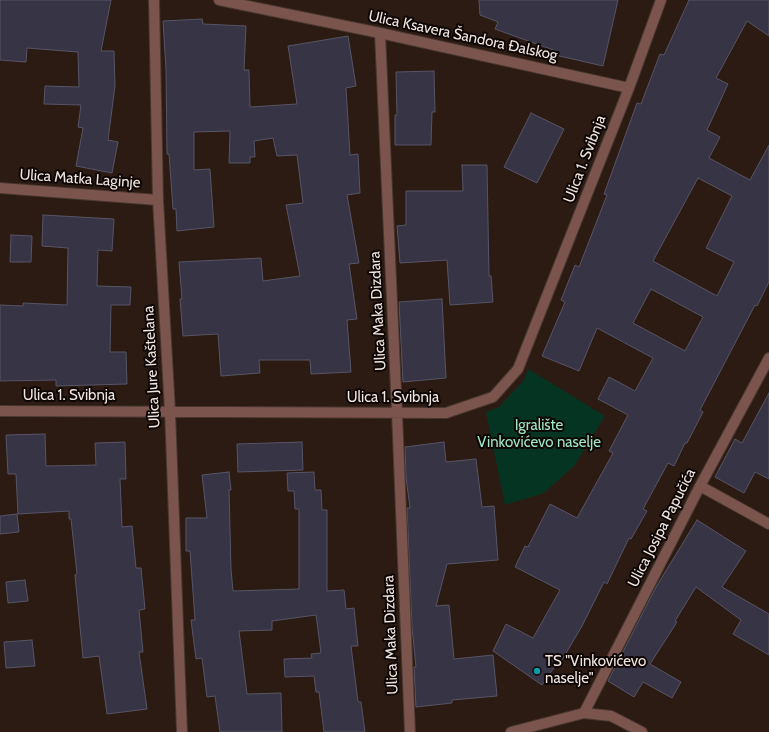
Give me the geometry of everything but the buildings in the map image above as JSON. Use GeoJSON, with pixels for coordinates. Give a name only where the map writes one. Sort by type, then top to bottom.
{"type":"FeatureCollection","features":[{"type":"Feature","properties":{"kind":"street","name":"Ulica Jure Kaštelana"},"geometry":{"type":"LineString","coordinates":[[154,0],[158,200],[170,411],[182,732]]}},
{"type":"Feature","properties":{"kind":"street","name":"Ulica Ksavera Šandora Đalskog"},"geometry":{"type":"LineString","coordinates":[[219,0],[380,33],[629,88]]}},
{"type":"Feature","properties":{"kind":"street","name":"Ulica 1. Svibnja"},"geometry":{"type":"LineString","coordinates":[[0,411],[446,413],[493,397],[518,369],[629,88],[662,0]]}},
{"type":"Feature","properties":{"kind":"street","name":"Ulica Maka Dizdara"},"geometry":{"type":"LineString","coordinates":[[380,33],[410,732]]}},
{"type":"Feature","properties":{"kind":"street","name":"Ulica Matka Laginje"},"geometry":{"type":"LineString","coordinates":[[0,188],[158,200]]}},
{"type":"Feature","properties":{"kind":"street","name":"Ulica Josipa Papučića"},"geometry":{"type":"LineString","coordinates":[[584,713],[700,486],[769,358]]}},
{"type":"Feature","properties":{"kind":"street"},"geometry":{"type":"LineString","coordinates":[[700,486],[769,524]]}},
{"type":"Feature","properties":{"kind":"street"},"geometry":{"type":"LineString","coordinates":[[511,732],[584,713],[611,716],[642,732]]}},
{"type":"Feature","properties":{"kind":"green space","name":"Igralište Vinkovićevo naselje"},"geometry":{"type":"Polygon","coordinates":[[[528,369],[605,416],[575,465],[544,493],[505,505],[486,412],[499,407],[524,380],[528,369]]]}},
{"type":"Feature","properties":{"kind":"place","name":"TS \"Vinkovićevo naselje\""},"geometry":{"type":"Point","coordinates":[537,671]}}]}
